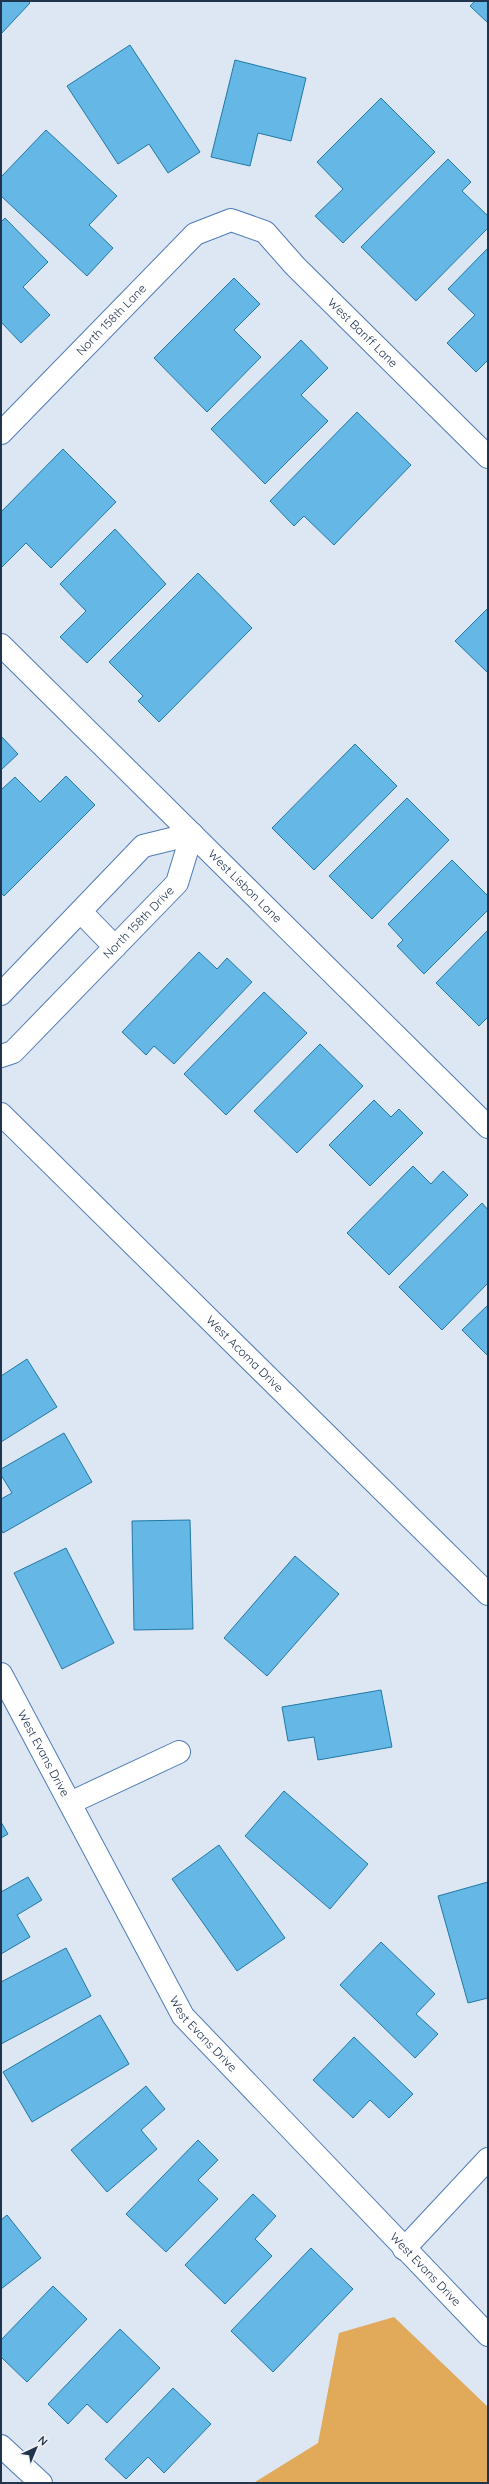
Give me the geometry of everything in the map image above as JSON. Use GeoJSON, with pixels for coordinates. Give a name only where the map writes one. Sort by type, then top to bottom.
{"type":"FeatureCollection","features":[{"type":"Feature","properties":{"kind":"street","name":"North 158th Lane"},"geometry":{"type":"LineString","coordinates":[[1,433],[194,234],[231,220]]}},
{"type":"Feature","properties":{"kind":"street","name":"West Banff Lane"},"geometry":{"type":"LineString","coordinates":[[231,220],[265,232],[296,266],[485,449]]}},
{"type":"Feature","properties":{"kind":"street","name":"West Lisbon Lane"},"geometry":{"type":"LineString","coordinates":[[1,645],[488,1127]]}},
{"type":"Feature","properties":{"kind":"street"},"geometry":{"type":"LineString","coordinates":[[1,994],[143,846],[192,834]]}},
{"type":"Feature","properties":{"kind":"street","name":"North 158th Drive"},"geometry":{"type":"LineString","coordinates":[[1,1056],[13,1052],[177,884],[192,834]]}},
{"type":"Feature","properties":{"kind":"street"},"geometry":{"type":"LineString","coordinates":[[80,912],[115,947]]}},
{"type":"Feature","properties":{"kind":"street","name":"West Acoma Drive"},"geometry":{"type":"LineString","coordinates":[[1,1114],[488,1594]]}},
{"type":"Feature","properties":{"kind":"street","name":"West Evans Drive"},"geometry":{"type":"LineString","coordinates":[[1,1674],[183,2016],[404,2249],[488,2335]]}},
{"type":"Feature","properties":{"kind":"street"},"geometry":{"type":"LineString","coordinates":[[70,1803],[180,1752]]}},
{"type":"Feature","properties":{"kind":"street"},"geometry":{"type":"LineString","coordinates":[[404,2249],[488,2159]]}},
{"type":"Feature","properties":{"kind":"street"},"geometry":{"type":"LineString","coordinates":[[1,2446],[41,2483]]}},
{"type":"Feature","properties":{"kind":"shaded area"},"geometry":{"type":"Polygon","coordinates":[[[394,2317],[488,2407],[488,2483],[248,2483],[255,2482],[318,2443],[339,2333],[394,2317]]]}},
{"type":"Feature","properties":{"kind":"building"},"geometry":{"type":"Polygon","coordinates":[[[1,1],[28,1],[30,3],[1,34],[1,1]]]}},
{"type":"Feature","properties":{"kind":"building"},"geometry":{"type":"Polygon","coordinates":[[[475,1],[488,1],[488,23],[470,6],[475,1]]]}},
{"type":"Feature","properties":{"kind":"building"},"geometry":{"type":"Polygon","coordinates":[[[130,45],[200,152],[168,173],[149,144],[118,164],[67,86],[130,45]]]}},
{"type":"Feature","properties":{"kind":"building"},"geometry":{"type":"Polygon","coordinates":[[[235,60],[306,78],[291,141],[258,133],[250,166],[211,157],[235,60]]]}},
{"type":"Feature","properties":{"kind":"building"},"geometry":{"type":"Polygon","coordinates":[[[381,98],[435,152],[343,243],[315,216],[343,189],[317,162],[381,98]]]}},
{"type":"Feature","properties":{"kind":"building"},"geometry":{"type":"Polygon","coordinates":[[[46,130],[117,196],[89,225],[113,248],[87,276],[1,196],[1,177],[46,130]]]}},
{"type":"Feature","properties":{"kind":"building"},"geometry":{"type":"Polygon","coordinates":[[[448,159],[471,182],[462,191],[488,216],[488,228],[416,301],[361,247],[448,159]]]}},
{"type":"Feature","properties":{"kind":"building"},"geometry":{"type":"Polygon","coordinates":[[[5,218],[48,262],[23,287],[50,315],[21,343],[1,322],[1,222],[5,218]]]}},
{"type":"Feature","properties":{"kind":"building"},"geometry":{"type":"Polygon","coordinates":[[[488,248],[488,360],[476,372],[447,343],[475,315],[448,289],[488,248]]]}},
{"type":"Feature","properties":{"kind":"building"},"geometry":{"type":"Polygon","coordinates":[[[234,278],[260,304],[234,330],[261,357],[207,412],[154,358],[234,278]]]}},
{"type":"Feature","properties":{"kind":"building"},"geometry":{"type":"Polygon","coordinates":[[[301,340],[328,368],[301,395],[328,421],[265,484],[211,429],[301,340]]]}},
{"type":"Feature","properties":{"kind":"building"},"geometry":{"type":"Polygon","coordinates":[[[357,412],[411,465],[334,545],[304,516],[294,526],[270,501],[357,412]]]}},
{"type":"Feature","properties":{"kind":"building"},"geometry":{"type":"Polygon","coordinates":[[[63,449],[116,502],[51,568],[26,543],[1,568],[1,512],[63,449]]]}},
{"type":"Feature","properties":{"kind":"building"},"geometry":{"type":"Polygon","coordinates":[[[115,529],[166,584],[87,663],[60,637],[86,611],[60,584],[115,529]]]}},
{"type":"Feature","properties":{"kind":"building"},"geometry":{"type":"Polygon","coordinates":[[[198,573],[252,628],[159,722],[138,701],[143,696],[109,662],[198,573]]]}},
{"type":"Feature","properties":{"kind":"building"},"geometry":{"type":"Polygon","coordinates":[[[488,608],[488,673],[455,641],[488,608]]]}},
{"type":"Feature","properties":{"kind":"building"},"geometry":{"type":"Polygon","coordinates":[[[1,736],[18,754],[1,770],[1,736]]]}},
{"type":"Feature","properties":{"kind":"building"},"geometry":{"type":"Polygon","coordinates":[[[355,744],[397,786],[314,870],[272,828],[355,744]]]}},
{"type":"Feature","properties":{"kind":"building"},"geometry":{"type":"Polygon","coordinates":[[[66,776],[95,805],[4,896],[1,893],[1,790],[15,777],[40,802],[66,776]]]}},
{"type":"Feature","properties":{"kind":"building"},"geometry":{"type":"Polygon","coordinates":[[[407,798],[449,840],[372,919],[329,876],[407,798]]]}},
{"type":"Feature","properties":{"kind":"building"},"geometry":{"type":"Polygon","coordinates":[[[452,860],[488,896],[488,910],[424,974],[397,946],[403,940],[388,924],[452,860]]]}},
{"type":"Feature","properties":{"kind":"building"},"geometry":{"type":"Polygon","coordinates":[[[488,930],[488,1017],[479,1026],[436,983],[488,930]]]}},
{"type":"Feature","properties":{"kind":"building"},"geometry":{"type":"Polygon","coordinates":[[[199,952],[217,969],[227,958],[252,982],[174,1064],[154,1046],[146,1055],[122,1032],[199,952]]]}},
{"type":"Feature","properties":{"kind":"building"},"geometry":{"type":"Polygon","coordinates":[[[264,992],[307,1033],[226,1115],[184,1074],[264,992]]]}},
{"type":"Feature","properties":{"kind":"building"},"geometry":{"type":"Polygon","coordinates":[[[320,1044],[363,1086],[297,1153],[254,1111],[320,1044]]]}},
{"type":"Feature","properties":{"kind":"building"},"geometry":{"type":"Polygon","coordinates":[[[374,1100],[391,1117],[399,1109],[423,1133],[370,1186],[329,1145],[374,1100]]]}},
{"type":"Feature","properties":{"kind":"building"},"geometry":{"type":"Polygon","coordinates":[[[413,1166],[431,1184],[443,1171],[468,1195],[389,1275],[347,1233],[413,1166]]]}},
{"type":"Feature","properties":{"kind":"building"},"geometry":{"type":"Polygon","coordinates":[[[482,1203],[488,1210],[488,1283],[442,1330],[399,1287],[482,1203]]]}},
{"type":"Feature","properties":{"kind":"building"},"geometry":{"type":"Polygon","coordinates":[[[488,1305],[488,1356],[462,1330],[488,1305]]]}},
{"type":"Feature","properties":{"kind":"building"},"geometry":{"type":"Polygon","coordinates":[[[27,1359],[57,1407],[1,1442],[1,1376],[27,1359]]]}},
{"type":"Feature","properties":{"kind":"building"},"geometry":{"type":"Polygon","coordinates":[[[64,1433],[92,1482],[3,1533],[1,1529],[1,1499],[12,1493],[1,1475],[1,1469],[64,1433]]]}},
{"type":"Feature","properties":{"kind":"building"},"geometry":{"type":"Polygon","coordinates":[[[190,1520],[193,1629],[134,1630],[132,1521],[190,1520]]]}},
{"type":"Feature","properties":{"kind":"building"},"geometry":{"type":"Polygon","coordinates":[[[66,1548],[114,1643],[62,1669],[14,1573],[66,1548]]]}},
{"type":"Feature","properties":{"kind":"building"},"geometry":{"type":"Polygon","coordinates":[[[295,1556],[339,1594],[267,1676],[224,1638],[295,1556]]]}},
{"type":"Feature","properties":{"kind":"building"},"geometry":{"type":"Polygon","coordinates":[[[381,1690],[392,1747],[318,1760],[314,1737],[288,1741],[282,1707],[381,1690]]]}},
{"type":"Feature","properties":{"kind":"building"},"geometry":{"type":"Polygon","coordinates":[[[284,1791],[368,1864],[330,1909],[245,1836],[284,1791]]]}},
{"type":"Feature","properties":{"kind":"building"},"geometry":{"type":"Polygon","coordinates":[[[1,1822],[8,1834],[1,1838],[1,1822]]]}},
{"type":"Feature","properties":{"kind":"building"},"geometry":{"type":"Polygon","coordinates":[[[219,1845],[285,1938],[237,1971],[172,1879],[219,1845]]]}},
{"type":"Feature","properties":{"kind":"building"},"geometry":{"type":"Polygon","coordinates":[[[28,1877],[42,1900],[17,1915],[30,1937],[1,1954],[1,1892],[28,1877]]]}},
{"type":"Feature","properties":{"kind":"building"},"geometry":{"type":"Polygon","coordinates":[[[488,1882],[488,1998],[468,2003],[438,1896],[488,1882]]]}},
{"type":"Feature","properties":{"kind":"building"},"geometry":{"type":"Polygon","coordinates":[[[381,1942],[435,1994],[416,2014],[438,2034],[415,2058],[340,1985],[381,1942]]]}},
{"type":"Feature","properties":{"kind":"building"},"geometry":{"type":"Polygon","coordinates":[[[66,1948],[91,1996],[1,2044],[1,1982],[66,1948]]]}},
{"type":"Feature","properties":{"kind":"building"},"geometry":{"type":"Polygon","coordinates":[[[100,2015],[129,2064],[32,2122],[3,2072],[100,2015]]]}},
{"type":"Feature","properties":{"kind":"building"},"geometry":{"type":"Polygon","coordinates":[[[354,2037],[413,2094],[389,2118],[370,2100],[353,2118],[313,2080],[354,2037]]]}},
{"type":"Feature","properties":{"kind":"building"},"geometry":{"type":"Polygon","coordinates":[[[146,2086],[165,2109],[141,2130],[157,2149],[107,2192],[71,2150],[146,2086]]]}},
{"type":"Feature","properties":{"kind":"building"},"geometry":{"type":"Polygon","coordinates":[[[198,2140],[218,2160],[198,2180],[218,2199],[166,2252],[126,2214],[198,2140]]]}},
{"type":"Feature","properties":{"kind":"building"},"geometry":{"type":"Polygon","coordinates":[[[253,2194],[276,2216],[255,2239],[272,2256],[225,2304],[185,2265],[253,2194]]]}},
{"type":"Feature","properties":{"kind":"building"},"geometry":{"type":"Polygon","coordinates":[[[7,2215],[41,2258],[1,2289],[1,2220],[7,2215]]]}},
{"type":"Feature","properties":{"kind":"building"},"geometry":{"type":"Polygon","coordinates":[[[311,2248],[353,2289],[273,2372],[231,2331],[311,2248]]]}},
{"type":"Feature","properties":{"kind":"building"},"geometry":{"type":"Polygon","coordinates":[[[53,2286],[87,2319],[27,2382],[1,2357],[1,2340],[53,2286]]]}},
{"type":"Feature","properties":{"kind":"building"},"geometry":{"type":"Polygon","coordinates":[[[120,2329],[160,2368],[107,2423],[87,2404],[68,2424],[48,2404],[120,2329]]]}},
{"type":"Feature","properties":{"kind":"building"},"geometry":{"type":"Polygon","coordinates":[[[173,2388],[211,2424],[164,2473],[148,2457],[126,2479],[105,2459],[173,2388]]]}}]}
